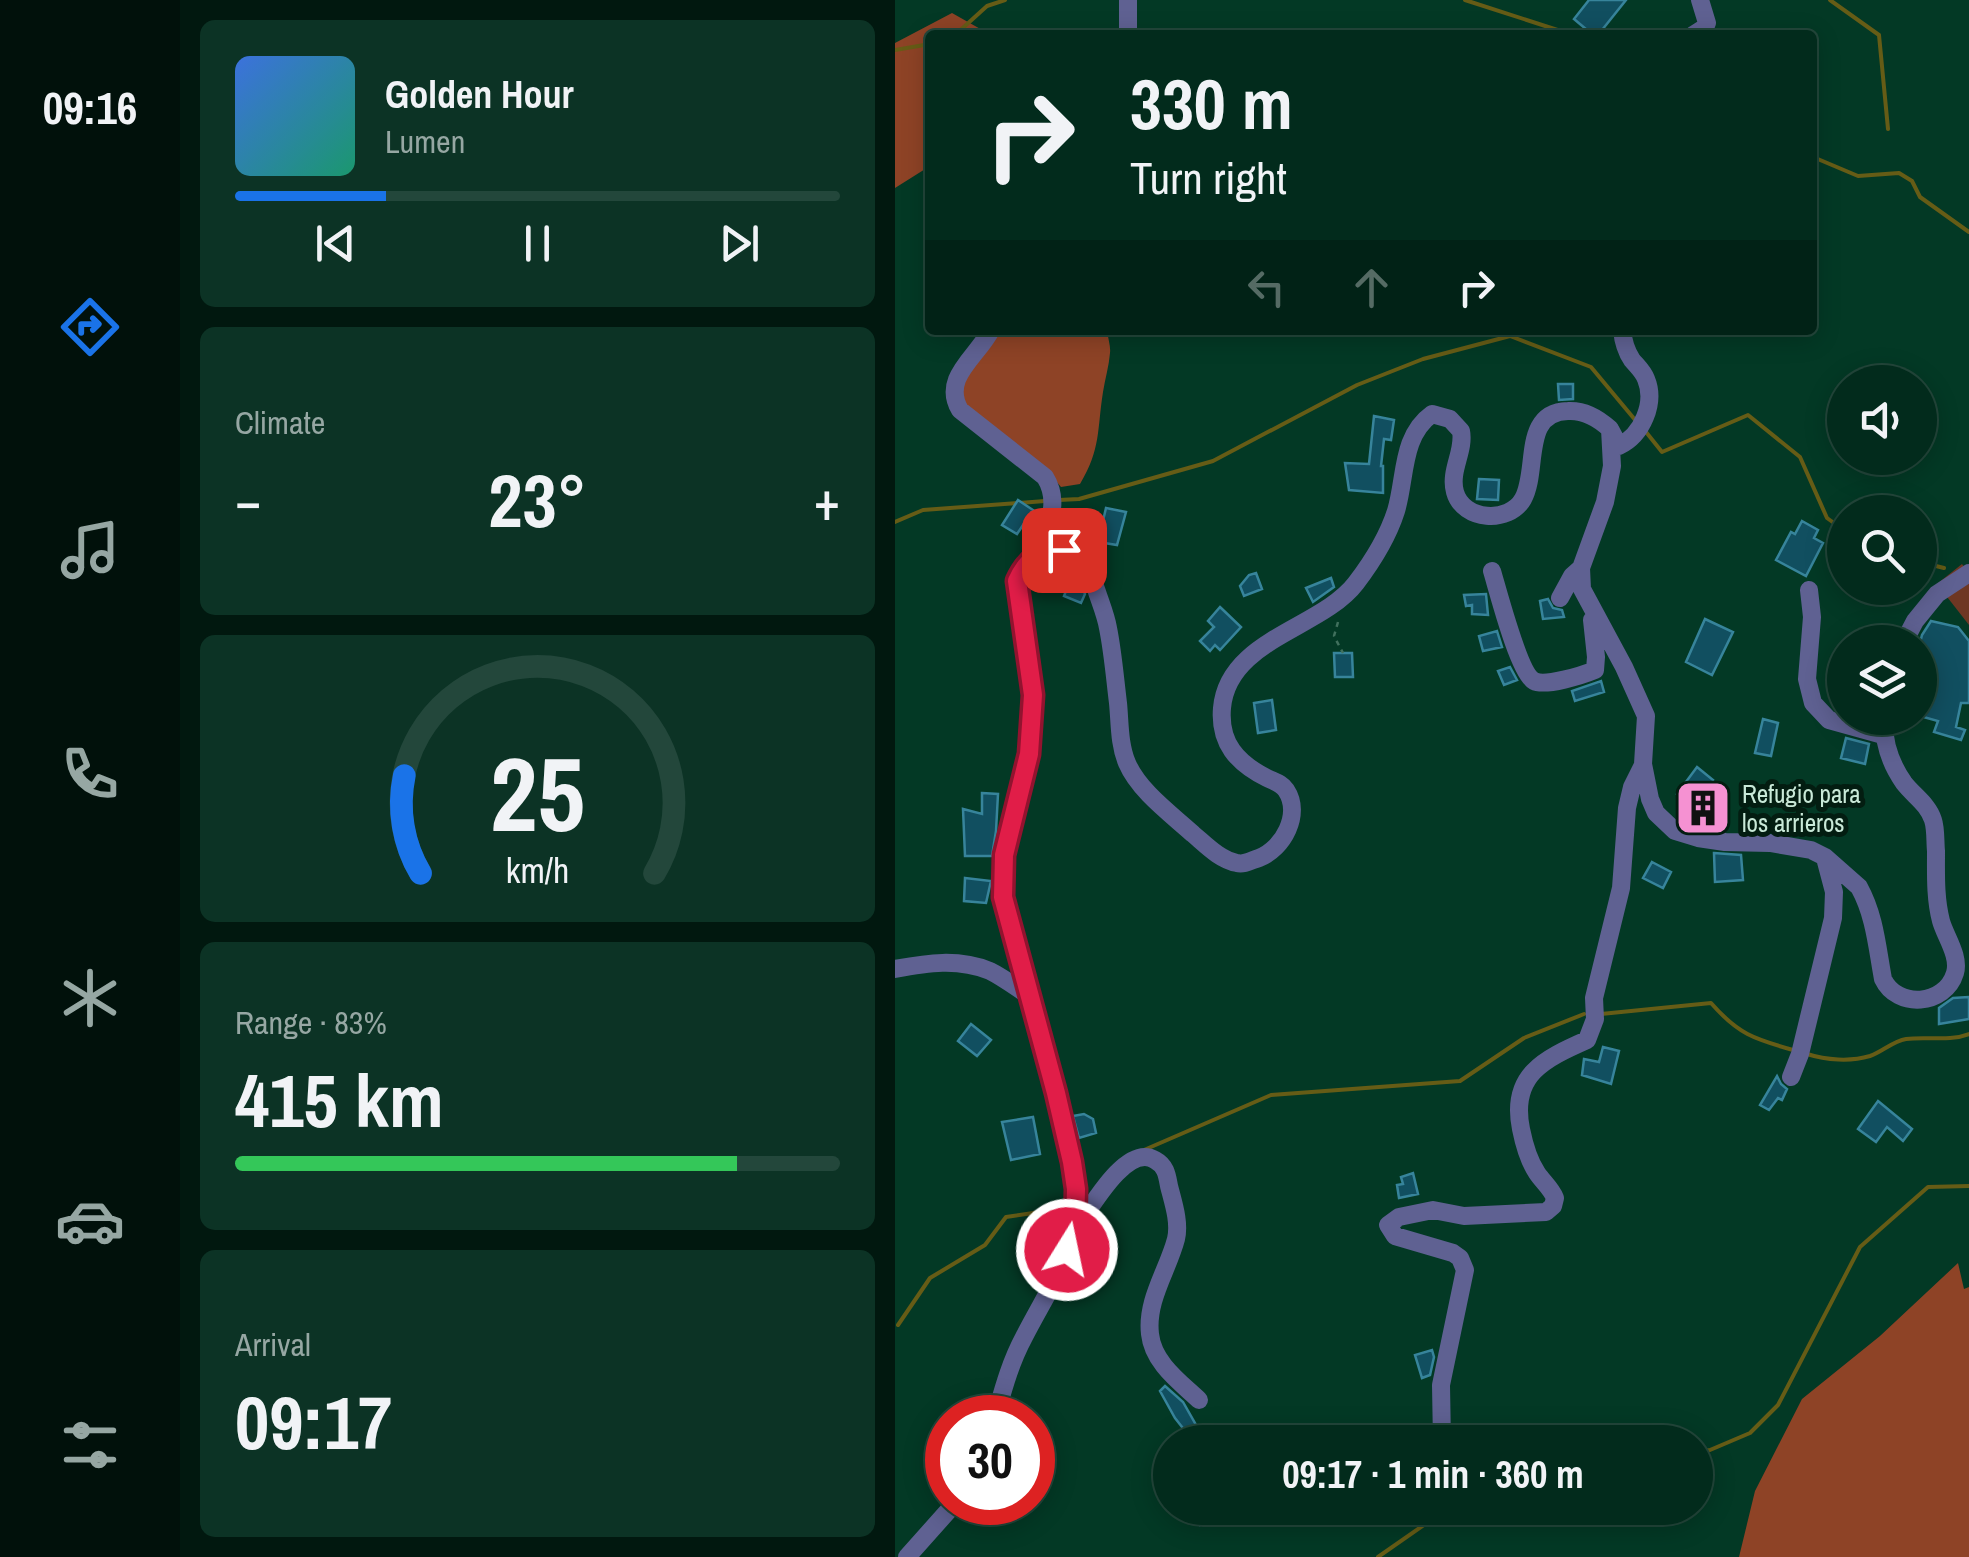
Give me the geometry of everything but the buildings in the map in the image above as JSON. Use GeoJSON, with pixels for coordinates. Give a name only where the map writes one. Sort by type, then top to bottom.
{"type":"FeatureCollection","features":[{"type":"Feature","properties":{"kind":"street"},"geometry":{"type":"LineString","coordinates":[[1128,0],[1128,30]]}},
{"type":"Feature","properties":{"kind":"street"},"geometry":{"type":"LineString","coordinates":[[1700,0],[1707,23],[1700,30]]}},
{"type":"Feature","properties":{"kind":"street"},"geometry":{"type":"LineString","coordinates":[[987,335],[956,378],[955,401],[960,410],[1051,487],[1052,516],[1035,556]]}},
{"type":"Feature","properties":{"kind":"street"},"geometry":{"type":"LineString","coordinates":[[1075,1230],[1072,1162],[1003,897],[1004,855],[1029,754],[1033,695],[1017,581],[1023,567],[1035,556],[1064,550],[1080,557],[1091,574],[1108,627],[1121,746],[1139,782],[1212,851],[1243,864],[1269,854],[1284,839],[1291,816],[1289,795],[1284,787],[1231,752],[1222,730],[1222,704],[1232,676],[1253,652],[1354,587],[1378,550],[1396,511],[1415,431],[1431,414],[1450,419],[1461,430],[1453,482],[1455,493],[1463,507],[1477,516],[1509,512],[1523,498],[1530,479],[1535,436],[1541,423],[1551,416],[1567,410],[1599,418],[1619,446],[1629,442],[1640,426],[1649,391],[1630,358],[1623,335]]}},
{"type":"Feature","properties":{"kind":"street"},"geometry":{"type":"LineString","coordinates":[[1609,430],[1612,466],[1605,502],[1581,568],[1582,589],[1646,716],[1643,764],[1656,813],[1675,831],[1698,838],[1770,843],[1811,850],[1825,858],[1862,892],[1874,924],[1883,979],[1890,991],[1916,1002],[1943,990],[1955,976],[1956,964],[1936,889],[1934,821],[1904,783],[1889,756],[1886,735]]}},
{"type":"Feature","properties":{"kind":"street"},"geometry":{"type":"LineString","coordinates":[[1560,598],[1581,568]]}},
{"type":"Feature","properties":{"kind":"street"},"geometry":{"type":"LineString","coordinates":[[1492,571],[1521,662],[1530,679],[1537,682],[1547,683],[1595,670],[1591,609]]}},
{"type":"Feature","properties":{"kind":"street"},"geometry":{"type":"LineString","coordinates":[[1913,625],[1937,594],[1969,573]]}},
{"type":"Feature","properties":{"kind":"street"},"geometry":{"type":"LineString","coordinates":[[1809,590],[1813,617],[1807,679],[1813,703],[1827,718]]}},
{"type":"Feature","properties":{"kind":"street"},"geometry":{"type":"LineString","coordinates":[[1442,1425],[1441,1385],[1465,1270],[1453,1252],[1395,1236],[1388,1225],[1399,1217],[1433,1210],[1464,1216],[1546,1212],[1553,1206],[1552,1190],[1536,1172],[1524,1144],[1517,1110],[1523,1083],[1551,1056],[1587,1040],[1591,1034],[1594,998],[1621,888],[1627,808],[1643,764]]}},
{"type":"Feature","properties":{"kind":"street"},"geometry":{"type":"LineString","coordinates":[[1791,1078],[1833,918],[1834,892],[1825,858]]}},
{"type":"Feature","properties":{"kind":"street"},"geometry":{"type":"LineString","coordinates":[[895,969],[937,962],[963,964],[989,971],[1031,996]]}},
{"type":"Feature","properties":{"kind":"street"},"geometry":{"type":"LineString","coordinates":[[1001,1395],[1021,1341],[1075,1230],[1121,1167],[1133,1159],[1149,1157],[1166,1170],[1177,1236],[1153,1297],[1149,1333],[1164,1367],[1199,1400]]}},
{"type":"Feature","properties":{"kind":"street"},"geometry":{"type":"LineString","coordinates":[[907,1557],[936,1525]]}},
{"type":"Feature","properties":{"kind":"path"},"geometry":{"type":"LineString","coordinates":[[1340,617],[1334,636],[1343,653]]}},
{"type":"Feature","properties":{"kind":"shaded area"},"geometry":{"type":"Polygon","coordinates":[[[952,13],[982,30],[925,30],[925,169],[895,188],[895,43],[952,13]]]}},
{"type":"Feature","properties":{"kind":"shaded area"},"geometry":{"type":"Polygon","coordinates":[[[994,335],[1108,335],[1110,353],[1097,439],[1080,484],[1061,487],[1051,475],[970,413],[960,382],[994,335]]]}},
{"type":"Feature","properties":{"kind":"shaded area"},"geometry":{"type":"Polygon","coordinates":[[[1962,564],[1969,573],[1969,625],[1937,584],[1962,564]]]}},
{"type":"Feature","properties":{"kind":"shaded area"},"geometry":{"type":"Polygon","coordinates":[[[1958,1263],[1964,1289],[1969,1287],[1969,1557],[1739,1557],[1755,1491],[1802,1399],[1880,1336],[1958,1263]]]}},
{"type":"Feature","properties":{"kind":"waterway"},"geometry":{"type":"LineString","coordinates":[[961,30],[987,6],[1005,0]]}},
{"type":"Feature","properties":{"kind":"waterway"},"geometry":{"type":"LineString","coordinates":[[1465,0],[1558,30]]}},
{"type":"Feature","properties":{"kind":"waterway"},"geometry":{"type":"LineString","coordinates":[[1830,0],[1879,35],[1888,129]]}},
{"type":"Feature","properties":{"kind":"waterway"},"geometry":{"type":"LineString","coordinates":[[895,50],[925,45]]}},
{"type":"Feature","properties":{"kind":"waterway"},"geometry":{"type":"LineString","coordinates":[[1817,159],[1858,176],[1899,173],[1912,181],[1920,197],[1969,232]]}},
{"type":"Feature","properties":{"kind":"waterway"},"geometry":{"type":"LineString","coordinates":[[1059,500],[1079,499],[1213,461],[1357,385],[1423,359],[1510,336],[1591,367],[1636,421]]}},
{"type":"Feature","properties":{"kind":"waterway"},"geometry":{"type":"LineString","coordinates":[[1646,432],[1662,452],[1748,415],[1800,457],[1827,518]]}},
{"type":"Feature","properties":{"kind":"waterway"},"geometry":{"type":"LineString","coordinates":[[895,522],[923,510],[1045,501]]}},
{"type":"Feature","properties":{"kind":"waterway"},"geometry":{"type":"LineString","coordinates":[[1937,566],[1944,568]]}},
{"type":"Feature","properties":{"kind":"waterway"},"geometry":{"type":"LineString","coordinates":[[1601,1014],[1711,1003],[1747,1034],[1793,1050]]}},
{"type":"Feature","properties":{"kind":"waterway"},"geometry":{"type":"LineString","coordinates":[[1144,1150],[1271,1095],[1460,1081],[1524,1038],[1584,1014]]}},
{"type":"Feature","properties":{"kind":"waterway"},"geometry":{"type":"LineString","coordinates":[[1807,1054],[1854,1059],[1906,1039],[1969,1034]]}},
{"type":"Feature","properties":{"kind":"waterway"},"geometry":{"type":"LineString","coordinates":[[1713,1449],[1750,1433],[1778,1405],[1860,1247],[1928,1187],[1969,1186]]}},
{"type":"Feature","properties":{"kind":"waterway"},"geometry":{"type":"LineString","coordinates":[[898,1325],[930,1278],[985,1245],[1006,1217],[1067,1208]]}},
{"type":"Feature","properties":{"kind":"waterway"},"geometry":{"type":"LineString","coordinates":[[1378,1557],[1424,1525]]}},
{"type":"Feature","properties":{"kind":"place","name":"Refugio para los arrieros"},"geometry":{"type":"Point","coordinates":[1703,808]}},
{"type":"Feature","properties":{"kind":"route"},"geometry":{"type":"LineString","coordinates":[[1064,550],[1035,556],[1023,567],[1017,581],[1033,695],[1029,754],[1004,855],[1003,897],[1072,1162],[1075,1230],[1067,1250]]}}]}
